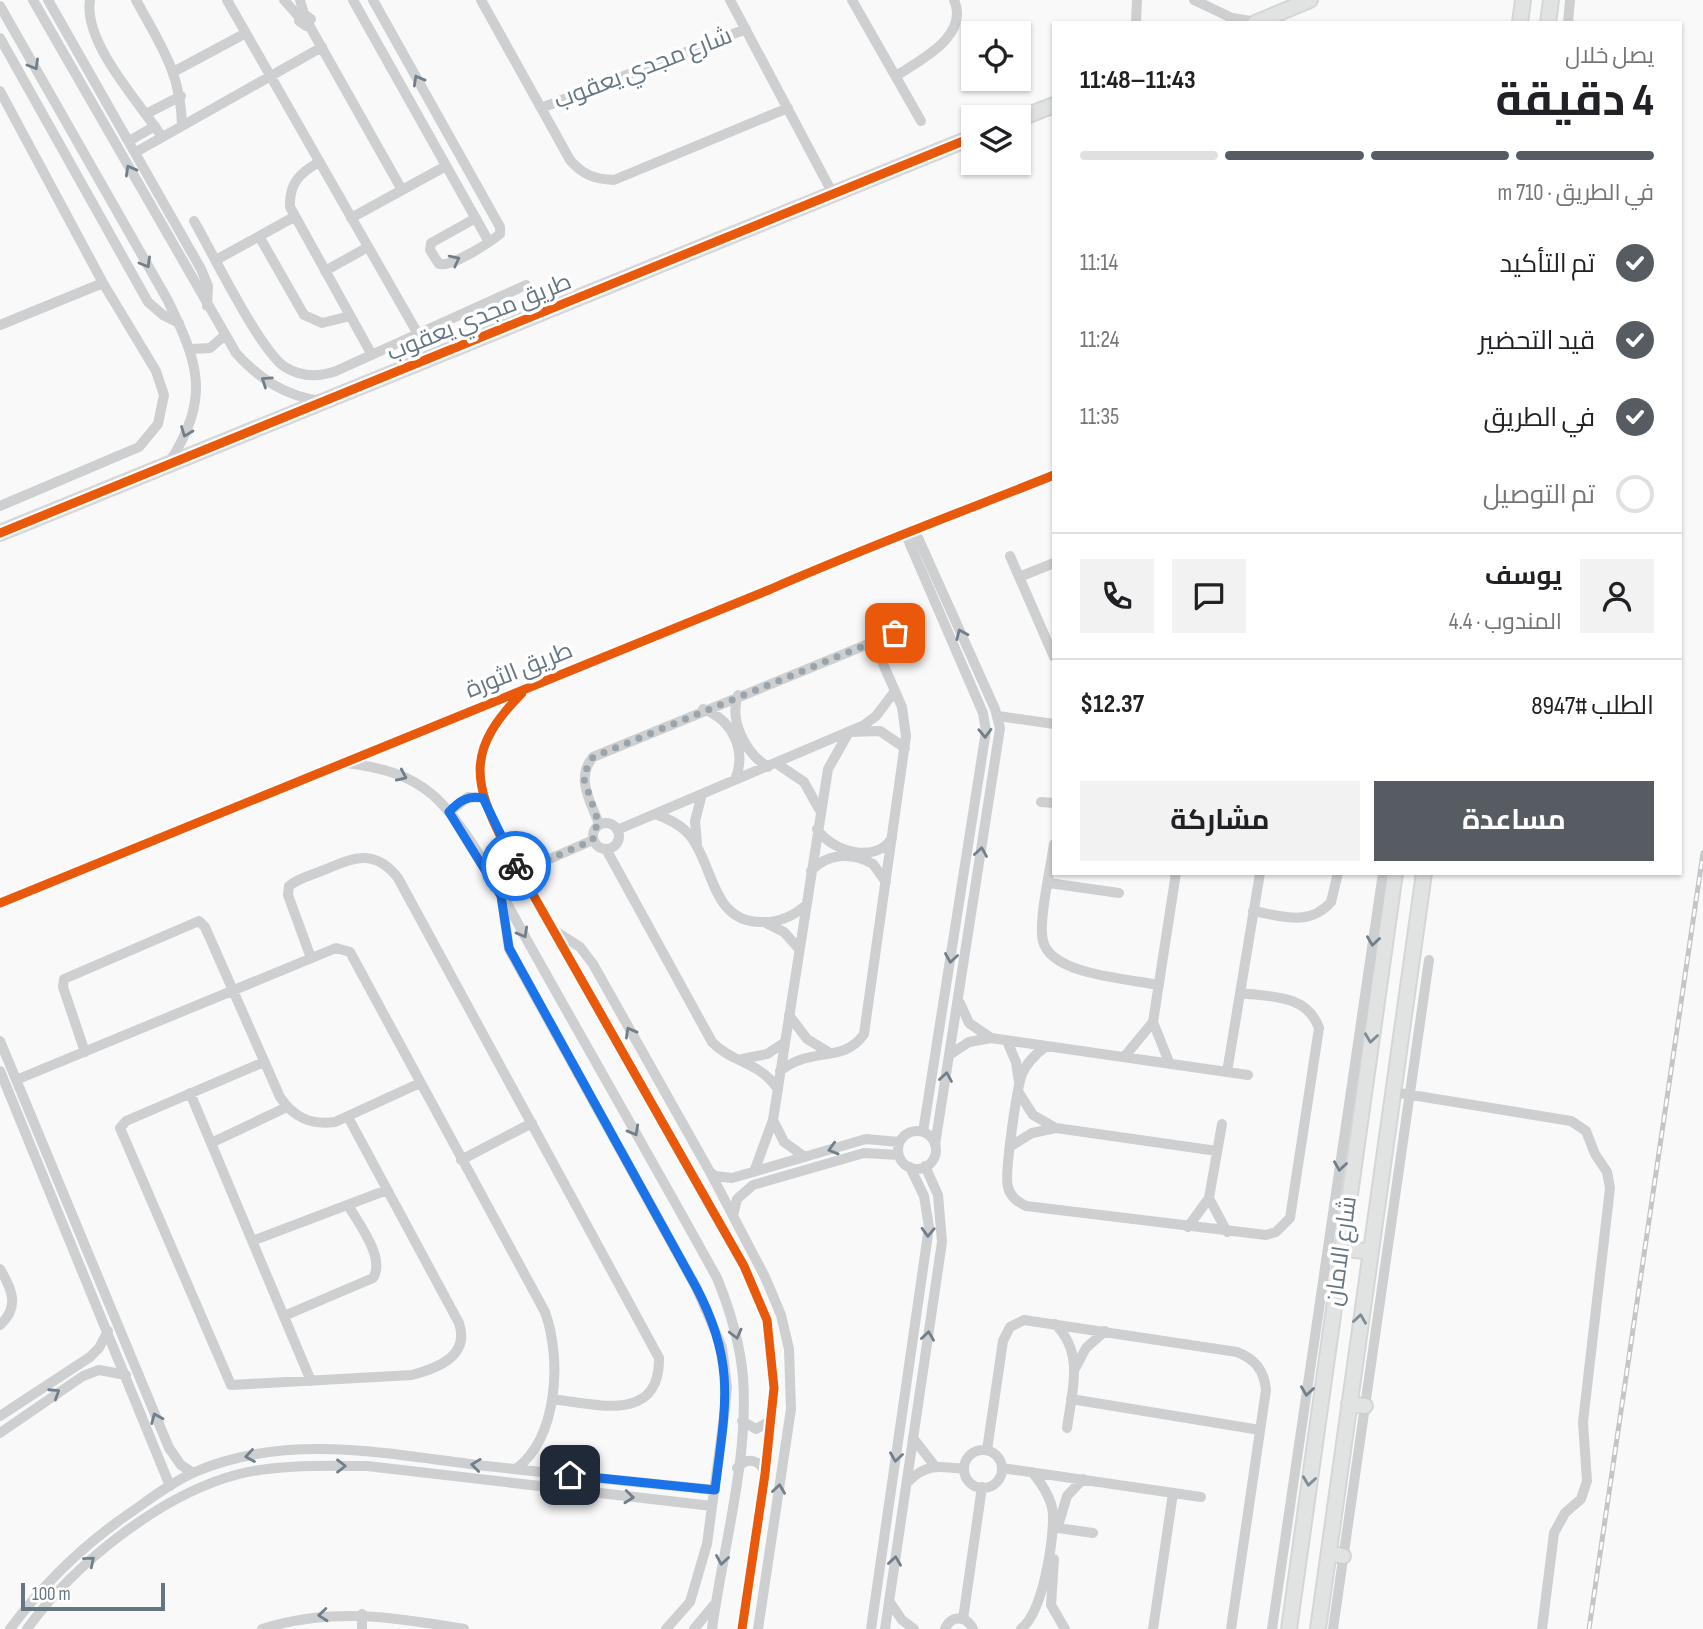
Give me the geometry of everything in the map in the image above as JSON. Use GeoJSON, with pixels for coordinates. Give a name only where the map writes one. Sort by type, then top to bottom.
{"type":"FeatureCollection","features":[{"type":"Feature","properties":{"kind":"street"},"geometry":{"type":"LineString","coordinates":[[33,0],[224,336],[250,369],[268,383],[303,398],[324,401]]}},
{"type":"Feature","properties":{"kind":"street"},"geometry":{"type":"LineString","coordinates":[[48,0],[205,277],[208,286],[207,306]]}},
{"type":"Feature","properties":{"kind":"street"},"geometry":{"type":"LineString","coordinates":[[90,0],[90,22],[134,101],[162,137]]}},
{"type":"Feature","properties":{"kind":"street"},"geometry":{"type":"LineString","coordinates":[[136,0],[175,71],[181,96],[182,125]]}},
{"type":"Feature","properties":{"kind":"street"},"geometry":{"type":"LineString","coordinates":[[227,0],[418,334]]}},
{"type":"Feature","properties":{"kind":"street"},"geometry":{"type":"LineString","coordinates":[[284,0],[304,19],[322,47],[402,190]]}},
{"type":"Feature","properties":{"kind":"street"},"geometry":{"type":"LineString","coordinates":[[300,0],[304,19]]}},
{"type":"Feature","properties":{"kind":"street"},"geometry":{"type":"LineString","coordinates":[[354,0],[489,242]]}},
{"type":"Feature","properties":{"kind":"street"},"geometry":{"type":"LineString","coordinates":[[373,0],[500,227],[498,236],[489,242],[445,265],[439,264],[430,250],[434,241],[475,218]]}},
{"type":"Feature","properties":{"kind":"street"},"geometry":{"type":"LineString","coordinates":[[481,0],[570,160],[581,172],[597,179],[614,180],[788,108]]}},
{"type":"Feature","properties":{"kind":"street"},"geometry":{"type":"LineString","coordinates":[[730,0],[833,194]]}},
{"type":"Feature","properties":{"kind":"street"},"geometry":{"type":"LineString","coordinates":[[852,0],[921,121]]}},
{"type":"Feature","properties":{"kind":"street"},"geometry":{"type":"LineString","coordinates":[[896,76],[939,48],[954,30],[957,8],[954,0]]}},
{"type":"Feature","properties":{"kind":"street"},"geometry":{"type":"LineString","coordinates":[[1136,21],[1137,0]]}},
{"type":"Feature","properties":{"kind":"street"},"geometry":{"type":"LineString","coordinates":[[1194,0],[1232,18],[1249,21]]}},
{"type":"Feature","properties":{"kind":"street"},"geometry":{"type":"LineString","coordinates":[[1258,21],[1310,0]]}},
{"type":"Feature","properties":{"kind":"street"},"geometry":{"type":"LineString","coordinates":[[1520,21],[1523,0]]}},
{"type":"Feature","properties":{"kind":"street"},"geometry":{"type":"LineString","coordinates":[[1548,21],[1551,0]]}},
{"type":"Feature","properties":{"kind":"street"},"geometry":{"type":"LineString","coordinates":[[1568,21],[1570,0]]}},
{"type":"Feature","properties":{"kind":"street"},"geometry":{"type":"LineString","coordinates":[[0,6],[192,349],[196,371],[193,409],[180,445],[169,463]]}},
{"type":"Feature","properties":{"kind":"street","name":"شارع مجدي يعقوب"},"geometry":{"type":"LineString","coordinates":[[541,108],[746,29]]}},
{"type":"Feature","properties":{"kind":"street"},"geometry":{"type":"LineString","coordinates":[[175,71],[246,33]]}},
{"type":"Feature","properties":{"kind":"street"},"geometry":{"type":"LineString","coordinates":[[0,38],[148,302],[163,315],[179,323]]}},
{"type":"Feature","properties":{"kind":"street"},"geometry":{"type":"LineString","coordinates":[[136,152],[322,47]]}},
{"type":"Feature","properties":{"kind":"street"},"geometry":{"type":"LineString","coordinates":[[76,75],[87,68]]}},
{"type":"Feature","properties":{"kind":"street"},"geometry":{"type":"LineString","coordinates":[[0,91],[5,113],[161,380],[163,410],[158,424],[145,442],[126,454],[0,506]]}},
{"type":"Feature","properties":{"kind":"street"},"geometry":{"type":"LineString","coordinates":[[146,114],[181,96]]}},
{"type":"Feature","properties":{"kind":"street"},"geometry":{"type":"LineString","coordinates":[[1031,114],[1052,105]]}},
{"type":"Feature","properties":{"kind":"street"},"geometry":{"type":"LineString","coordinates":[[129,141],[155,126]]}},
{"type":"Feature","properties":{"kind":"street","name":"طريق مجدي يعقوب"},"geometry":{"type":"LineString","coordinates":[[0,533],[961,142]]}},
{"type":"Feature","properties":{"kind":"street"},"geometry":{"type":"LineString","coordinates":[[319,162],[298,177],[292,186],[290,196],[294,217],[372,355]]}},
{"type":"Feature","properties":{"kind":"street"},"geometry":{"type":"LineString","coordinates":[[351,218],[446,166]]}},
{"type":"Feature","properties":{"kind":"street"},"geometry":{"type":"LineString","coordinates":[[216,260],[294,217]]}},
{"type":"Feature","properties":{"kind":"street"},"geometry":{"type":"LineString","coordinates":[[194,221],[266,348],[285,367],[301,374],[319,375],[337,371],[526,285]]}},
{"type":"Feature","properties":{"kind":"street"},"geometry":{"type":"LineString","coordinates":[[259,236],[304,315],[322,323],[350,316]]}},
{"type":"Feature","properties":{"kind":"street"},"geometry":{"type":"LineString","coordinates":[[324,271],[368,247]]}},
{"type":"Feature","properties":{"kind":"street"},"geometry":{"type":"LineString","coordinates":[[0,325],[103,282]]}},
{"type":"Feature","properties":{"kind":"street"},"geometry":{"type":"LineString","coordinates":[[192,349],[210,348],[224,336]]}},
{"type":"Feature","properties":{"kind":"street","name":"طريق الثورة"},"geometry":{"type":"LineString","coordinates":[[0,903],[771,589],[877,542],[910,533],[1052,476]]}},
{"type":"Feature","properties":{"kind":"street"},"geometry":{"type":"LineString","coordinates":[[910,533],[998,716],[999,740],[934,1157],[925,1166],[910,1167]]}},
{"type":"Feature","properties":{"kind":"street"},"geometry":{"type":"LineString","coordinates":[[910,533],[983,713],[986,731],[923,1132]]}},
{"type":"Feature","properties":{"kind":"street"},"geometry":{"type":"LineString","coordinates":[[1010,556],[1052,652]]}},
{"type":"Feature","properties":{"kind":"street"},"geometry":{"type":"LineString","coordinates":[[1019,577],[1052,564]]}},
{"type":"Feature","properties":{"kind":"street"},"geometry":{"type":"LineString","coordinates":[[599,824],[584,782],[585,769],[593,757],[703,709],[895,633]]}},
{"type":"Feature","properties":{"kind":"street"},"geometry":{"type":"LineString","coordinates":[[780,1071],[804,1057],[847,1050],[864,1034],[905,748],[905,724],[895,691],[873,641]]}},
{"type":"Feature","properties":{"kind":"street"},"geometry":{"type":"LineString","coordinates":[[526,688],[493,725],[482,744],[480,771],[483,798],[520,872],[744,1266],[767,1320],[774,1388],[765,1474],[742,1629]]}},
{"type":"Feature","properties":{"kind":"street"},"geometry":{"type":"LineString","coordinates":[[617,830],[849,732],[876,716],[895,691]]}},
{"type":"Feature","properties":{"kind":"street"},"geometry":{"type":"LineString","coordinates":[[738,695],[735,709],[737,723],[751,753],[804,782],[820,811]]}},
{"type":"Feature","properties":{"kind":"street"},"geometry":{"type":"LineString","coordinates":[[703,709],[718,716],[730,727],[740,751],[736,780]]}},
{"type":"Feature","properties":{"kind":"street"},"geometry":{"type":"LineString","coordinates":[[1041,722],[1052,713]]}},
{"type":"Feature","properties":{"kind":"street"},"geometry":{"type":"LineString","coordinates":[[998,716],[1052,724]]}},
{"type":"Feature","properties":{"kind":"street"},"geometry":{"type":"LineString","coordinates":[[754,1172],[772,1120],[828,769],[849,732],[864,729],[880,731],[905,748]]}},
{"type":"Feature","properties":{"kind":"street"},"geometry":{"type":"LineString","coordinates":[[343,762],[378,768],[404,777],[428,791],[449,812],[501,896],[717,1278],[738,1344],[743,1378],[737,1468],[712,1629]]}},
{"type":"Feature","properties":{"kind":"street"},"geometry":{"type":"LineString","coordinates":[[698,849],[695,821],[702,794]]}},
{"type":"Feature","properties":{"kind":"street"},"geometry":{"type":"LineString","coordinates":[[449,812],[468,797],[483,798]]}},
{"type":"Feature","properties":{"kind":"street"},"geometry":{"type":"LineString","coordinates":[[1041,802],[1052,803]]}},
{"type":"Feature","properties":{"kind":"street"},"geometry":{"type":"LineString","coordinates":[[655,814],[681,826],[698,849],[721,902],[739,918],[763,922],[784,932],[799,950]]}},
{"type":"Feature","properties":{"kind":"street"},"geometry":{"type":"LineString","coordinates":[[599,824],[611,824],[617,830],[616,844],[606,849],[598,847],[593,840],[593,831],[599,824]]}},
{"type":"Feature","properties":{"kind":"street"},"geometry":{"type":"LineString","coordinates":[[817,829],[833,845],[859,851],[876,852],[891,838]]}},
{"type":"Feature","properties":{"kind":"street"},"geometry":{"type":"LineString","coordinates":[[520,872],[593,840]]}},
{"type":"Feature","properties":{"kind":"street"},"geometry":{"type":"LineString","coordinates":[[606,849],[712,1042],[737,1059],[756,1066],[777,1088]]}},
{"type":"Feature","properties":{"kind":"street"},"geometry":{"type":"LineString","coordinates":[[811,871],[823,860],[839,855],[873,864],[886,883]]}},
{"type":"Feature","properties":{"kind":"street"},"geometry":{"type":"LineString","coordinates":[[311,958],[288,895],[289,886],[351,859],[369,858],[386,865],[398,878],[659,1358],[659,1373],[654,1387],[634,1404],[620,1406],[552,1399]]}},
{"type":"Feature","properties":{"kind":"street"},"geometry":{"type":"LineString","coordinates":[[1052,860],[1042,933],[1052,957],[1067,966],[1159,985]]}},
{"type":"Feature","properties":{"kind":"street"},"geometry":{"type":"LineString","coordinates":[[1125,1056],[1153,1021],[1176,875]]}},
{"type":"Feature","properties":{"kind":"street"},"geometry":{"type":"LineString","coordinates":[[1227,1072],[1259,875]]}},
{"type":"Feature","properties":{"kind":"street"},"geometry":{"type":"LineString","coordinates":[[1253,911],[1296,919],[1310,917],[1331,902],[1338,875]]}},
{"type":"Feature","properties":{"kind":"street"},"geometry":{"type":"LineString","coordinates":[[1272,1629],[1325,1311],[1371,996],[1382,875]]}},
{"type":"Feature","properties":{"kind":"street","name":"شارع الامان"},"geometry":{"type":"LineString","coordinates":[[1289,1629],[1325,1311],[1342,1248],[1371,996],[1395,875]]}},
{"type":"Feature","properties":{"kind":"street","name":"شارع الامان"},"geometry":{"type":"LineString","coordinates":[[1318,1629],[1336,1554],[1349,1404],[1424,875]]}},
{"type":"Feature","properties":{"kind":"street"},"geometry":{"type":"LineString","coordinates":[[1049,883],[1119,893]]}},
{"type":"Feature","properties":{"kind":"street"},"geometry":{"type":"LineString","coordinates":[[501,896],[505,937],[514,959],[696,1287],[718,1332],[727,1387],[715,1490],[697,1588],[682,1614],[666,1629]]}},
{"type":"Feature","properties":{"kind":"street"},"geometry":{"type":"LineString","coordinates":[[763,922],[786,919],[805,906]]}},
{"type":"Feature","properties":{"kind":"street"},"geometry":{"type":"LineString","coordinates":[[85,1052],[63,987],[64,979],[195,921],[205,927],[264,1062],[287,1107],[309,1122],[322,1124],[348,1117],[420,1083]]}},
{"type":"Feature","properties":{"kind":"street"},"geometry":{"type":"LineString","coordinates":[[552,929],[580,947],[593,964],[710,1172],[756,1259],[781,1315],[792,1379],[791,1409],[758,1629]]}},
{"type":"Feature","properties":{"kind":"street"},"geometry":{"type":"LineString","coordinates":[[7,1083],[336,948],[350,952],[545,1312],[555,1347],[552,1399],[536,1449],[516,1469]]}},
{"type":"Feature","properties":{"kind":"street"},"geometry":{"type":"LineString","coordinates":[[1333,1629],[1336,1554],[1365,1406],[1429,960]]}},
{"type":"Feature","properties":{"kind":"street"},"geometry":{"type":"LineString","coordinates":[[1007,1041],[1016,1062],[1018,1088],[1007,1186],[1011,1195],[1026,1206],[1266,1236],[1276,1232],[1290,1218],[1319,1028],[1311,1012],[1302,1004],[1240,993]]}},
{"type":"Feature","properties":{"kind":"street"},"geometry":{"type":"LineString","coordinates":[[958,998],[969,1023],[991,1038]]}},
{"type":"Feature","properties":{"kind":"street"},"geometry":{"type":"LineString","coordinates":[[789,1015],[807,1039],[832,1054]]}},
{"type":"Feature","properties":{"kind":"street"},"geometry":{"type":"LineString","coordinates":[[1153,1021],[1169,1062]]}},
{"type":"Feature","properties":{"kind":"street"},"geometry":{"type":"LineString","coordinates":[[949,1055],[969,1042],[991,1038],[1248,1075]]}},
{"type":"Feature","properties":{"kind":"street"},"geometry":{"type":"LineString","coordinates":[[0,1041],[7,1083],[170,1486]]}},
{"type":"Feature","properties":{"kind":"street"},"geometry":{"type":"LineString","coordinates":[[737,1059],[767,1054],[784,1043]]}},
{"type":"Feature","properties":{"kind":"street"},"geometry":{"type":"LineString","coordinates":[[1018,1088],[1028,1062],[1046,1046]]}},
{"type":"Feature","properties":{"kind":"street"},"geometry":{"type":"LineString","coordinates":[[264,1062],[123,1123],[120,1132],[227,1380],[238,1386],[412,1375],[440,1366],[452,1359],[459,1348],[462,1336],[459,1324],[348,1117]]}},
{"type":"Feature","properties":{"kind":"street"},"geometry":{"type":"LineString","coordinates":[[0,1072],[169,1448],[181,1465],[193,1473]]}},
{"type":"Feature","properties":{"kind":"street"},"geometry":{"type":"LineString","coordinates":[[1018,1088],[1033,1115],[1056,1128]]}},
{"type":"Feature","properties":{"kind":"street"},"geometry":{"type":"LineString","coordinates":[[1393,1092],[1577,1123],[1586,1131],[1609,1177],[1583,1422],[1587,1480],[1581,1499],[1565,1513],[1554,1533],[1542,1629]]}},
{"type":"Feature","properties":{"kind":"street"},"geometry":{"type":"LineString","coordinates":[[190,1093],[311,1381]]}},
{"type":"Feature","properties":{"kind":"street"},"geometry":{"type":"LineString","coordinates":[[657,1114],[671,1106]]}},
{"type":"Feature","properties":{"kind":"street"},"geometry":{"type":"LineString","coordinates":[[211,1143],[287,1107]]}},
{"type":"Feature","properties":{"kind":"street"},"geometry":{"type":"LineString","coordinates":[[772,1120],[784,1142],[805,1157]]}},
{"type":"Feature","properties":{"kind":"street"},"geometry":{"type":"LineString","coordinates":[[461,1160],[532,1122]]}},
{"type":"Feature","properties":{"kind":"street"},"geometry":{"type":"LineString","coordinates":[[1188,1227],[1209,1198],[1222,1124]]}},
{"type":"Feature","properties":{"kind":"street"},"geometry":{"type":"LineString","coordinates":[[1011,1146],[1032,1133],[1056,1128],[1217,1151]]}},
{"type":"Feature","properties":{"kind":"street"},"geometry":{"type":"LineString","coordinates":[[898,1154],[899,1142],[909,1132],[923,1132],[935,1144]]}},
{"type":"Feature","properties":{"kind":"street"},"geometry":{"type":"LineString","coordinates":[[710,1172],[723,1178],[754,1172],[866,1139],[899,1142]]}},
{"type":"Feature","properties":{"kind":"street"},"geometry":{"type":"LineString","coordinates":[[733,1216],[737,1199],[753,1185],[864,1153],[898,1154],[910,1167],[924,1196],[929,1227],[871,1629]]}},
{"type":"Feature","properties":{"kind":"street"},"geometry":{"type":"LineString","coordinates":[[885,1629],[943,1226],[935,1183],[925,1166]]}},
{"type":"Feature","properties":{"kind":"street"},"geometry":{"type":"LineString","coordinates":[[252,1241],[387,1190]]}},
{"type":"Feature","properties":{"kind":"street"},"geometry":{"type":"LineString","coordinates":[[1209,1198],[1227,1232]]}},
{"type":"Feature","properties":{"kind":"street"},"geometry":{"type":"LineString","coordinates":[[284,1316],[373,1278],[376,1273],[376,1258],[348,1205]]}},
{"type":"Feature","properties":{"kind":"street"},"geometry":{"type":"LineString","coordinates":[[1342,1248],[1370,1252]]}},
{"type":"Feature","properties":{"kind":"street"},"geometry":{"type":"LineString","coordinates":[[744,1266],[756,1259]]}},
{"type":"Feature","properties":{"kind":"street"},"geometry":{"type":"LineString","coordinates":[[0,1269],[12,1288],[13,1298],[8,1317],[0,1325]]}},
{"type":"Feature","properties":{"kind":"street"},"geometry":{"type":"LineString","coordinates":[[987,1450],[1005,1334],[1010,1327],[1024,1320],[1246,1355],[1261,1369],[1265,1379],[1231,1629]]}},
{"type":"Feature","properties":{"kind":"street"},"geometry":{"type":"LineString","coordinates":[[1055,1324],[1071,1344],[1075,1370],[1067,1428]]}},
{"type":"Feature","properties":{"kind":"street"},"geometry":{"type":"LineString","coordinates":[[0,1416],[90,1357],[99,1348],[108,1331]]}},
{"type":"Feature","properties":{"kind":"street"},"geometry":{"type":"LineString","coordinates":[[1075,1370],[1086,1348],[1105,1331]]}},
{"type":"Feature","properties":{"kind":"street"},"geometry":{"type":"LineString","coordinates":[[0,1433],[38,1404],[83,1376],[99,1370],[126,1375]]}},
{"type":"Feature","properties":{"kind":"street"},"geometry":{"type":"LineString","coordinates":[[1071,1399],[1260,1430]]}},
{"type":"Feature","properties":{"kind":"street"},"geometry":{"type":"LineString","coordinates":[[1349,1404],[1365,1406]]}},
{"type":"Feature","properties":{"kind":"street"},"geometry":{"type":"LineString","coordinates":[[742,1421],[756,1429],[770,1421]]}},
{"type":"Feature","properties":{"kind":"street"},"geometry":{"type":"LineString","coordinates":[[913,1438],[934,1465]]}},
{"type":"Feature","properties":{"kind":"street"},"geometry":{"type":"LineString","coordinates":[[536,1449],[548,1473]]}},
{"type":"Feature","properties":{"kind":"street"},"geometry":{"type":"LineString","coordinates":[[10,1629],[43,1587],[79,1551],[170,1486],[193,1473],[246,1457],[319,1450],[378,1451],[548,1473],[715,1490]]}},
{"type":"Feature","properties":{"kind":"street"},"geometry":{"type":"LineString","coordinates":[[981,1450],[998,1456],[1002,1468],[998,1480],[982,1487],[969,1482],[964,1469],[969,1456],[981,1450]]}},
{"type":"Feature","properties":{"kind":"street"},"geometry":{"type":"LineString","coordinates":[[445,1476],[447,1461]]}},
{"type":"Feature","properties":{"kind":"street"},"geometry":{"type":"LineString","coordinates":[[737,1468],[747,1461],[754,1461],[764,1468],[765,1474]]}},
{"type":"Feature","properties":{"kind":"street"},"geometry":{"type":"LineString","coordinates":[[907,1483],[923,1469],[934,1465],[964,1469]]}},
{"type":"Feature","properties":{"kind":"street"},"geometry":{"type":"LineString","coordinates":[[27,1629],[52,1598],[92,1559],[169,1505],[217,1480],[269,1469],[318,1466],[391,1468],[712,1506]]}},
{"type":"Feature","properties":{"kind":"street"},"geometry":{"type":"LineString","coordinates":[[1002,1468],[1200,1497]]}},
{"type":"Feature","properties":{"kind":"street"},"geometry":{"type":"LineString","coordinates":[[1021,1629],[1039,1605],[1053,1515],[1046,1492],[1032,1472]]}},
{"type":"Feature","properties":{"kind":"street"},"geometry":{"type":"LineString","coordinates":[[1065,1629],[1055,1615],[1049,1592],[1058,1528],[1067,1496],[1083,1479]]}},
{"type":"Feature","properties":{"kind":"street"},"geometry":{"type":"LineString","coordinates":[[963,1619],[982,1487]]}},
{"type":"Feature","properties":{"kind":"street"},"geometry":{"type":"LineString","coordinates":[[1153,1629],[1173,1493]]}},
{"type":"Feature","properties":{"kind":"street"},"geometry":{"type":"LineString","coordinates":[[1058,1528],[1093,1533]]}},
{"type":"Feature","properties":{"kind":"street"},"geometry":{"type":"LineString","coordinates":[[889,1601],[902,1620],[914,1629]]}},
{"type":"Feature","properties":{"kind":"street"},"geometry":{"type":"LineString","coordinates":[[694,1629],[715,1603]]}},
{"type":"Feature","properties":{"kind":"street"},"geometry":{"type":"LineString","coordinates":[[262,1629],[312,1616],[362,1614],[461,1629]]}},
{"type":"Feature","properties":{"kind":"street"},"geometry":{"type":"LineString","coordinates":[[362,1614],[362,1629]]}},
{"type":"Feature","properties":{"kind":"street"},"geometry":{"type":"LineString","coordinates":[[945,1629],[951,1620],[963,1619],[973,1629]]}},
{"type":"Feature","properties":{"kind":"railway"},"geometry":{"type":"LineString","coordinates":[[1589,1629],[1703,853]]}},
{"type":"Feature","properties":{"kind":"cycle path"},"geometry":{"type":"LineString","coordinates":[[0,533],[961,142]]}},
{"type":"Feature","properties":{"kind":"cycle path"},"geometry":{"type":"LineString","coordinates":[[0,903],[841,559],[1052,476]]}},
{"type":"Feature","properties":{"kind":"cycle path"},"geometry":{"type":"LineString","coordinates":[[522,693],[491,731],[484,749],[480,766],[486,803],[506,847],[744,1266],[767,1320],[774,1388],[765,1474],[742,1629]]}},
{"type":"Feature","properties":{"kind":"way so far"},"geometry":{"type":"LineString","coordinates":[[516,866],[520,872],[593,840],[593,831],[599,824],[583,776],[593,757],[738,695],[895,633]]}},
{"type":"Feature","properties":{"kind":"route"},"geometry":{"type":"LineString","coordinates":[[516,866],[483,798],[468,797],[455,805],[449,812],[501,896],[503,925],[509,948],[708,1308],[718,1332],[725,1364],[727,1387],[715,1490],[570,1475]]}}]}
